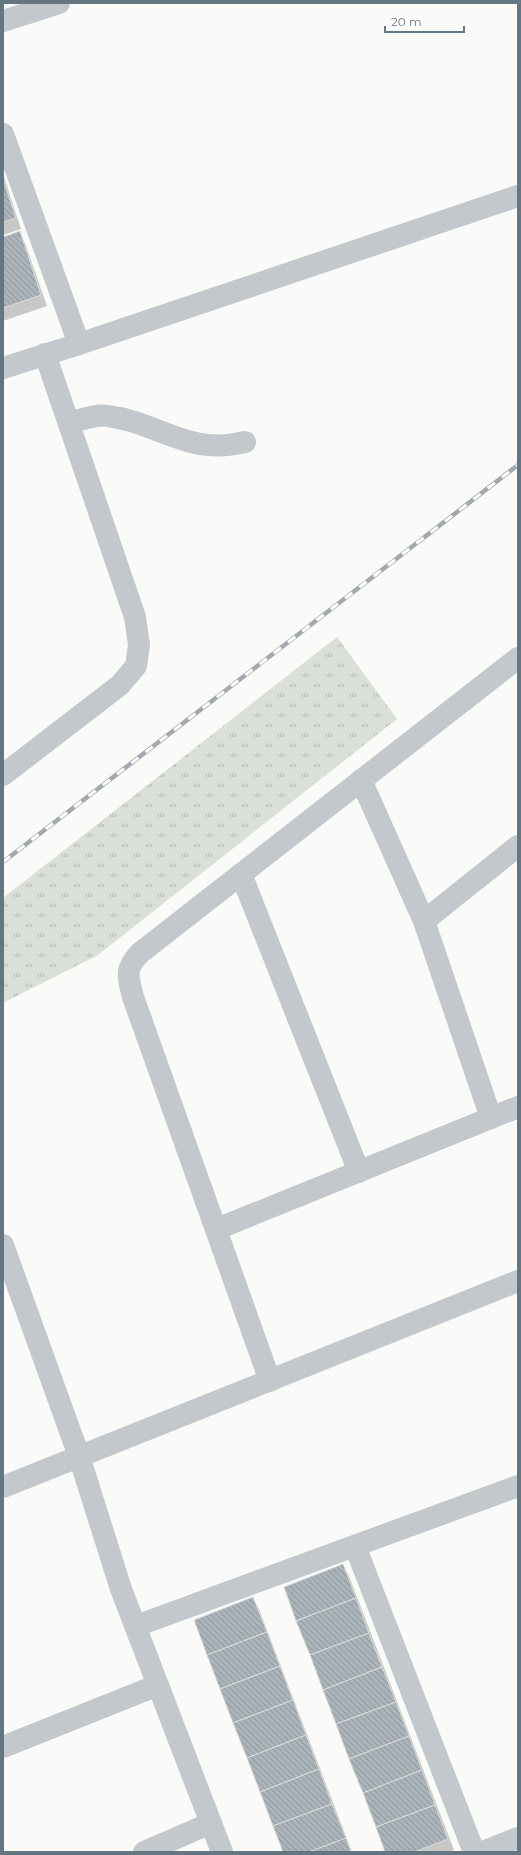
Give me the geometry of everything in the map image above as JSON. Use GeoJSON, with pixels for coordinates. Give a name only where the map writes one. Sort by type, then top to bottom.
{"type":"FeatureCollection","features":[{"type":"Feature","properties":{"kind":"street"},"geometry":{"type":"LineString","coordinates":[[3,21],[59,3]]}},
{"type":"Feature","properties":{"kind":"street"},"geometry":{"type":"LineString","coordinates":[[3,135],[79,344]]}},
{"type":"Feature","properties":{"kind":"street"},"geometry":{"type":"LineString","coordinates":[[3,368],[79,344],[518,196]]}},
{"type":"Feature","properties":{"kind":"street"},"geometry":{"type":"LineString","coordinates":[[3,775],[120,685],[136,666],[139,645],[135,617],[45,354]]}},
{"type":"Feature","properties":{"kind":"street"},"geometry":{"type":"LineString","coordinates":[[69,423],[106,415],[129,421],[186,442],[219,447],[245,442]]}},
{"type":"Feature","properties":{"kind":"street"},"geometry":{"type":"LineString","coordinates":[[270,1381],[133,997],[128,974],[130,964],[140,953],[518,658]]}},
{"type":"Feature","properties":{"kind":"street"},"geometry":{"type":"LineString","coordinates":[[361,780],[424,921],[491,1118]]}},
{"type":"Feature","properties":{"kind":"street"},"geometry":{"type":"LineString","coordinates":[[424,921],[518,846]]}},
{"type":"Feature","properties":{"kind":"street"},"geometry":{"type":"LineString","coordinates":[[241,874],[359,1172]]}},
{"type":"Feature","properties":{"kind":"street"},"geometry":{"type":"LineString","coordinates":[[217,1229],[518,1107]]}},
{"type":"Feature","properties":{"kind":"street"},"geometry":{"type":"LineString","coordinates":[[3,1245],[79,1456],[121,1589],[222,1852]]}},
{"type":"Feature","properties":{"kind":"street"},"geometry":{"type":"LineString","coordinates":[[3,1487],[518,1281]]}},
{"type":"Feature","properties":{"kind":"street"},"geometry":{"type":"LineString","coordinates":[[136,1626],[518,1486]]}},
{"type":"Feature","properties":{"kind":"street"},"geometry":{"type":"LineString","coordinates":[[354,1546],[474,1852]]}},
{"type":"Feature","properties":{"kind":"street"},"geometry":{"type":"LineString","coordinates":[[3,1747],[158,1685]]}},
{"type":"Feature","properties":{"kind":"street"},"geometry":{"type":"LineString","coordinates":[[144,1852],[211,1823]]}},
{"type":"Feature","properties":{"kind":"street"},"geometry":{"type":"LineString","coordinates":[[483,1852],[518,1838]]}},
{"type":"Feature","properties":{"kind":"green space"},"geometry":{"type":"Polygon","coordinates":[[[337,637],[397,719],[98,955],[3,1003],[3,898],[337,637]]]}},
{"type":"Feature","properties":{"kind":"building"},"geometry":{"type":"Polygon","coordinates":[[[3,179],[16,218],[3,222],[3,179]]]}},
{"type":"Feature","properties":{"kind":"building"},"geometry":{"type":"Polygon","coordinates":[[[20,231],[41,295],[3,308],[3,237],[20,231]]]}},
{"type":"Feature","properties":{"kind":"building"},"geometry":{"type":"Polygon","coordinates":[[[343,1564],[356,1598],[296,1621],[284,1587],[343,1564]]]}},
{"type":"Feature","properties":{"kind":"building"},"geometry":{"type":"Polygon","coordinates":[[[253,1597],[267,1632],[207,1655],[194,1620],[253,1597]]]}},
{"type":"Feature","properties":{"kind":"building"},"geometry":{"type":"Polygon","coordinates":[[[356,1598],[369,1633],[310,1655],[296,1621],[356,1598]]]}},
{"type":"Feature","properties":{"kind":"building"},"geometry":{"type":"Polygon","coordinates":[[[267,1632],[280,1666],[220,1689],[207,1655],[267,1632]]]}},
{"type":"Feature","properties":{"kind":"building"},"geometry":{"type":"Polygon","coordinates":[[[369,1633],[382,1667],[323,1690],[310,1655],[369,1633]]]}},
{"type":"Feature","properties":{"kind":"building"},"geometry":{"type":"Polygon","coordinates":[[[280,1666],[293,1700],[233,1723],[220,1689],[280,1666]]]}},
{"type":"Feature","properties":{"kind":"building"},"geometry":{"type":"Polygon","coordinates":[[[382,1667],[396,1702],[336,1724],[323,1690],[382,1667]]]}},
{"type":"Feature","properties":{"kind":"building"},"geometry":{"type":"Polygon","coordinates":[[[293,1700],[306,1735],[247,1758],[233,1723],[293,1700]]]}},
{"type":"Feature","properties":{"kind":"building"},"geometry":{"type":"Polygon","coordinates":[[[396,1702],[409,1736],[349,1759],[336,1724],[396,1702]]]}},
{"type":"Feature","properties":{"kind":"building"},"geometry":{"type":"Polygon","coordinates":[[[306,1735],[319,1769],[260,1792],[247,1758],[306,1735]]]}},
{"type":"Feature","properties":{"kind":"building"},"geometry":{"type":"Polygon","coordinates":[[[409,1736],[422,1770],[363,1793],[349,1759],[409,1736]]]}},
{"type":"Feature","properties":{"kind":"building"},"geometry":{"type":"Polygon","coordinates":[[[319,1769],[332,1804],[273,1826],[260,1792],[319,1769]]]}},
{"type":"Feature","properties":{"kind":"building"},"geometry":{"type":"Polygon","coordinates":[[[422,1770],[435,1805],[376,1827],[363,1793],[422,1770]]]}},
{"type":"Feature","properties":{"kind":"building"},"geometry":{"type":"Polygon","coordinates":[[[332,1804],[346,1838],[309,1852],[283,1852],[273,1826],[332,1804]]]}},
{"type":"Feature","properties":{"kind":"building"},"geometry":{"type":"Polygon","coordinates":[[[435,1805],[448,1839],[414,1852],[385,1852],[376,1827],[435,1805]]]}},
{"type":"Feature","properties":{"kind":"building"},"geometry":{"type":"Polygon","coordinates":[[[346,1838],[351,1852],[309,1852],[346,1838]]]}},
{"type":"Feature","properties":{"kind":"railway"},"geometry":{"type":"LineString","coordinates":[[3,862],[518,465]]}}]}
